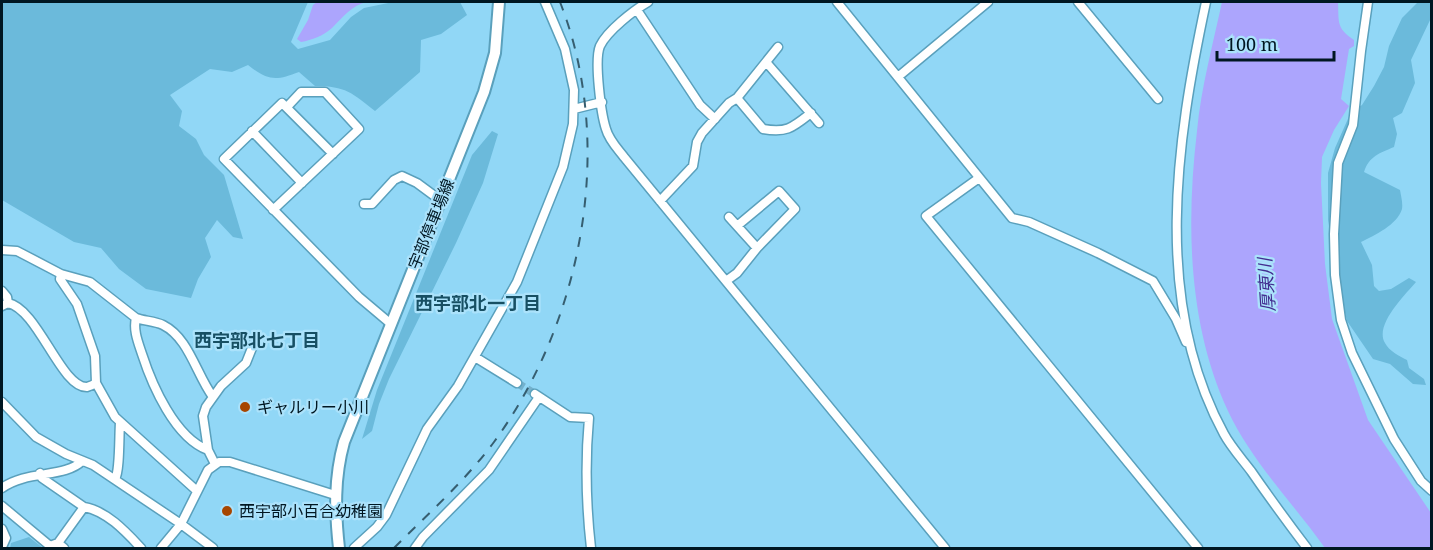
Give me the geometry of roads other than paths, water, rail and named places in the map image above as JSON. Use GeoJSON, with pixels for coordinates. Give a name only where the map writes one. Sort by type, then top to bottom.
{"type":"FeatureCollection","features":[{"type":"Feature","properties":{"kind":"main road","name":"宇部停車場線"},"geometry":{"type":"LineString","coordinates":[[339,548],[335,495],[339,459],[484,92],[498,37],[499,2]]}},
{"type":"Feature","properties":{"kind":"street"},"geometry":{"type":"LineString","coordinates":[[354,549],[386,515],[426,429],[458,386],[517,282],[568,151],[574,109],[573,82],[568,60],[544,2]]}},
{"type":"Feature","properties":{"kind":"street"},"geometry":{"type":"LineString","coordinates":[[648,2],[609,34],[600,47],[597,62],[606,129],[609,136],[945,549]]}},
{"type":"Feature","properties":{"kind":"street"},"geometry":{"type":"LineString","coordinates":[[837,2],[1012,218],[1029,222],[1153,281],[1191,349]]}},
{"type":"Feature","properties":{"kind":"street"},"geometry":{"type":"LineString","coordinates":[[899,76],[988,2]]}},
{"type":"Feature","properties":{"kind":"street"},"geometry":{"type":"LineString","coordinates":[[1078,2],[1158,99]]}},
{"type":"Feature","properties":{"kind":"street"},"geometry":{"type":"LineString","coordinates":[[1206,2],[1185,106],[1177,190],[1180,281],[1191,349],[1199,378],[1226,437],[1308,549]]}},
{"type":"Feature","properties":{"kind":"street"},"geometry":{"type":"LineString","coordinates":[[1368,2],[1360,51],[1353,125],[1338,163],[1334,234],[1335,275],[1341,320],[1352,353],[1394,439],[1421,481],[1431,491]]}},
{"type":"Feature","properties":{"kind":"street"},"geometry":{"type":"LineString","coordinates":[[637,10],[700,105],[715,119]]}},
{"type":"Feature","properties":{"kind":"street"},"geometry":{"type":"LineString","coordinates":[[660,201],[693,166],[697,142],[702,133],[729,103],[737,98],[778,47]]}},
{"type":"Feature","properties":{"kind":"street"},"geometry":{"type":"LineString","coordinates":[[766,62],[819,123]]}},
{"type":"Feature","properties":{"kind":"street"},"geometry":{"type":"LineString","coordinates":[[273,210],[359,129],[325,92],[301,92],[287,107]]}},
{"type":"Feature","properties":{"kind":"street"},"geometry":{"type":"LineString","coordinates":[[737,98],[763,129],[784,131],[791,129],[811,113]]}},
{"type":"Feature","properties":{"kind":"street"},"geometry":{"type":"LineString","coordinates":[[574,109],[602,102]]}},
{"type":"Feature","properties":{"kind":"street"},"geometry":{"type":"LineString","coordinates":[[333,154],[282,103],[224,159],[359,297],[391,324]]}},
{"type":"Feature","properties":{"kind":"street"},"geometry":{"type":"LineString","coordinates":[[252,131],[302,183]]}},
{"type":"Feature","properties":{"kind":"street"},"geometry":{"type":"LineString","coordinates":[[364,204],[372,204],[394,180],[402,176],[417,183],[440,200]]}},
{"type":"Feature","properties":{"kind":"street"},"geometry":{"type":"LineString","coordinates":[[979,178],[926,216],[1198,549]]}},
{"type":"Feature","properties":{"kind":"street"},"geometry":{"type":"LineString","coordinates":[[726,281],[737,273],[795,208],[779,191],[737,226]]}},
{"type":"Feature","properties":{"kind":"street"},"geometry":{"type":"LineString","coordinates":[[729,217],[757,248]]}},
{"type":"Feature","properties":{"kind":"street"},"geometry":{"type":"LineString","coordinates":[[2,250],[17,251],[61,274],[90,282],[136,318],[159,323],[174,333],[213,396]]}},
{"type":"Feature","properties":{"kind":"street"},"geometry":{"type":"LineString","coordinates":[[61,274],[60,279],[77,304],[92,344],[96,384],[120,423],[197,491]]}},
{"type":"Feature","properties":{"kind":"street"},"geometry":{"type":"LineString","coordinates":[[2,291],[7,297],[5,304],[17,306],[32,321],[42,334],[50,351],[79,384],[86,387],[96,384]]}},
{"type":"Feature","properties":{"kind":"street"},"geometry":{"type":"LineString","coordinates":[[136,318],[134,328],[156,393],[184,431],[200,447],[208,450]]}},
{"type":"Feature","properties":{"kind":"street"},"geometry":{"type":"LineString","coordinates":[[215,464],[208,450],[204,416],[206,408],[221,386],[246,363],[256,338]]}},
{"type":"Feature","properties":{"kind":"street"},"geometry":{"type":"LineString","coordinates":[[475,357],[517,383]]}},
{"type":"Feature","properties":{"kind":"street"},"geometry":{"type":"LineString","coordinates":[[415,549],[423,537],[489,470],[537,395],[570,417],[589,418],[585,457],[591,549]]}},
{"type":"Feature","properties":{"kind":"street"},"geometry":{"type":"LineString","coordinates":[[2,402],[36,437],[93,465],[181,524],[213,549]]}},
{"type":"Feature","properties":{"kind":"street"},"geometry":{"type":"LineString","coordinates":[[115,479],[118,473],[120,423]]}},
{"type":"Feature","properties":{"kind":"street"},"geometry":{"type":"LineString","coordinates":[[2,488],[21,478],[66,471],[76,467],[82,461]]}},
{"type":"Feature","properties":{"kind":"street"},"geometry":{"type":"LineString","coordinates":[[161,549],[181,524],[208,470],[224,461],[335,495]]}},
{"type":"Feature","properties":{"kind":"street"},"geometry":{"type":"LineString","coordinates":[[40,474],[42,478],[84,507],[107,517],[128,534],[141,549]]}},
{"type":"Feature","properties":{"kind":"street"},"geometry":{"type":"LineString","coordinates":[[2,506],[50,546],[61,546],[84,507]]}},
{"type":"Feature","properties":{"kind":"street"},"geometry":{"type":"LineString","coordinates":[[2,529],[6,538],[2,547]]}},
{"type":"Feature","properties":{"kind":"water"},"geometry":{"type":"Polygon","coordinates":[[[317,2],[367,2],[352,9],[325,33],[301,42],[297,39],[308,20],[313,5],[317,2]]]}},
{"type":"Feature","properties":{"kind":"water","name":"厚東川"},"geometry":{"type":"Polygon","coordinates":[[[1222,2],[1338,2],[1341,28],[1354,40],[1354,46],[1349,49],[1341,99],[1349,106],[1334,130],[1322,157],[1325,264],[1332,319],[1368,420],[1431,513],[1431,548],[1325,548],[1249,448],[1228,411],[1215,378],[1198,309],[1191,238],[1199,115],[1222,2]]]}},
{"type":"Feature","properties":{"kind":"tunnel"},"geometry":{"type":"LineString","coordinates":[[517,383],[535,394]]}},
{"type":"Feature","properties":{"kind":"railway"},"geometry":{"type":"LineString","coordinates":[[394,548],[459,484],[494,442],[525,394],[550,342],[569,287],[581,230],[587,171],[586,113],[577,57],[560,2]]}},
{"type":"Feature","properties":{"kind":"place","name":"ギャルリー小川"},"geometry":{"type":"Point","coordinates":[245,407]}},
{"type":"Feature","properties":{"kind":"place","name":"西宇部小百合幼稚園"},"geometry":{"type":"Point","coordinates":[227,511]}},
{"type":"Feature","properties":{"kind":"district","name":"西宇部北一丁目"},"geometry":{"type":"Point","coordinates":[478,303]}},
{"type":"Feature","properties":{"kind":"district","name":"西宇部北七丁目"},"geometry":{"type":"Point","coordinates":[257,340]}}]}
